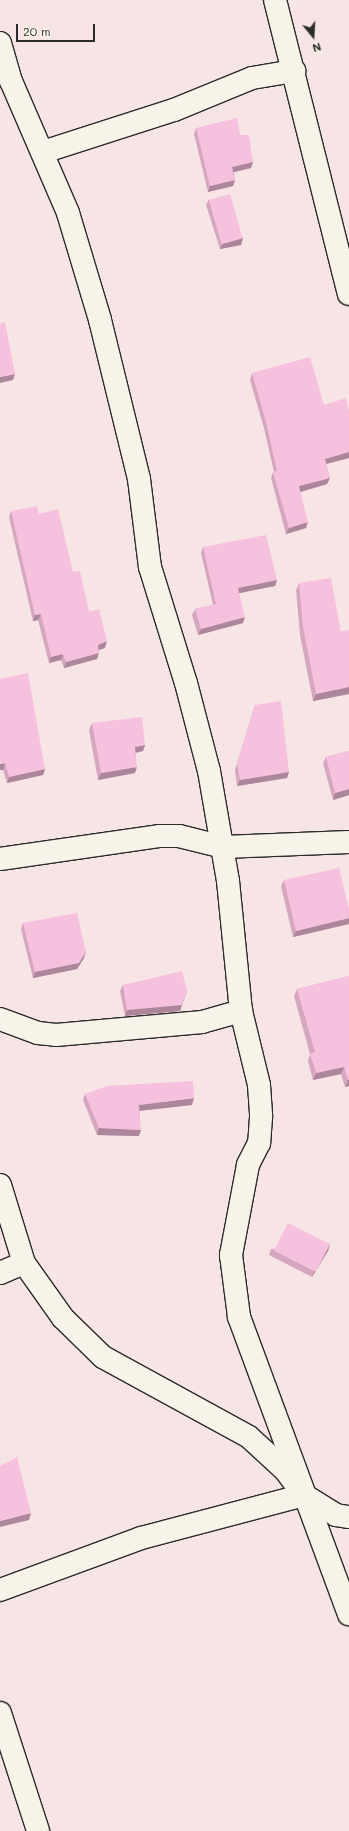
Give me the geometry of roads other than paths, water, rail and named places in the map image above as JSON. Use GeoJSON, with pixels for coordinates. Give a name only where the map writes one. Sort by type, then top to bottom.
{"type":"FeatureCollection","features":[{"type":"Feature","properties":{"kind":"street"},"geometry":{"type":"LineString","coordinates":[[275,0],[349,294]]}},
{"type":"Feature","properties":{"kind":"street"},"geometry":{"type":"LineString","coordinates":[[0,43],[11,81],[43,152],[68,213],[100,320],[138,479],[150,567],[202,742],[223,847],[241,1011],[259,1085],[261,1117],[259,1143],[248,1165],[231,1256],[239,1317],[349,1614]]}},
{"type":"Feature","properties":{"kind":"street"},"geometry":{"type":"LineString","coordinates":[[43,152],[174,110],[252,78],[294,71]]}},
{"type":"Feature","properties":{"kind":"street"},"geometry":{"type":"LineString","coordinates":[[0,859],[160,836],[179,836],[223,847],[349,842]]}},
{"type":"Feature","properties":{"kind":"street"},"geometry":{"type":"LineString","coordinates":[[0,1019],[38,1033],[56,1035],[202,1022],[241,1011]]}},
{"type":"Feature","properties":{"kind":"street"},"geometry":{"type":"LineString","coordinates":[[0,1185],[24,1264],[63,1318],[103,1357],[249,1437],[285,1470],[304,1495],[336,1515],[349,1516]]}},
{"type":"Feature","properties":{"kind":"street"},"geometry":{"type":"LineString","coordinates":[[0,1273],[24,1264]]}},
{"type":"Feature","properties":{"kind":"street"},"geometry":{"type":"LineString","coordinates":[[0,1590],[141,1538],[304,1495]]}},
{"type":"Feature","properties":{"kind":"street"},"geometry":{"type":"LineString","coordinates":[[0,1713],[38,1831]]}}]}
